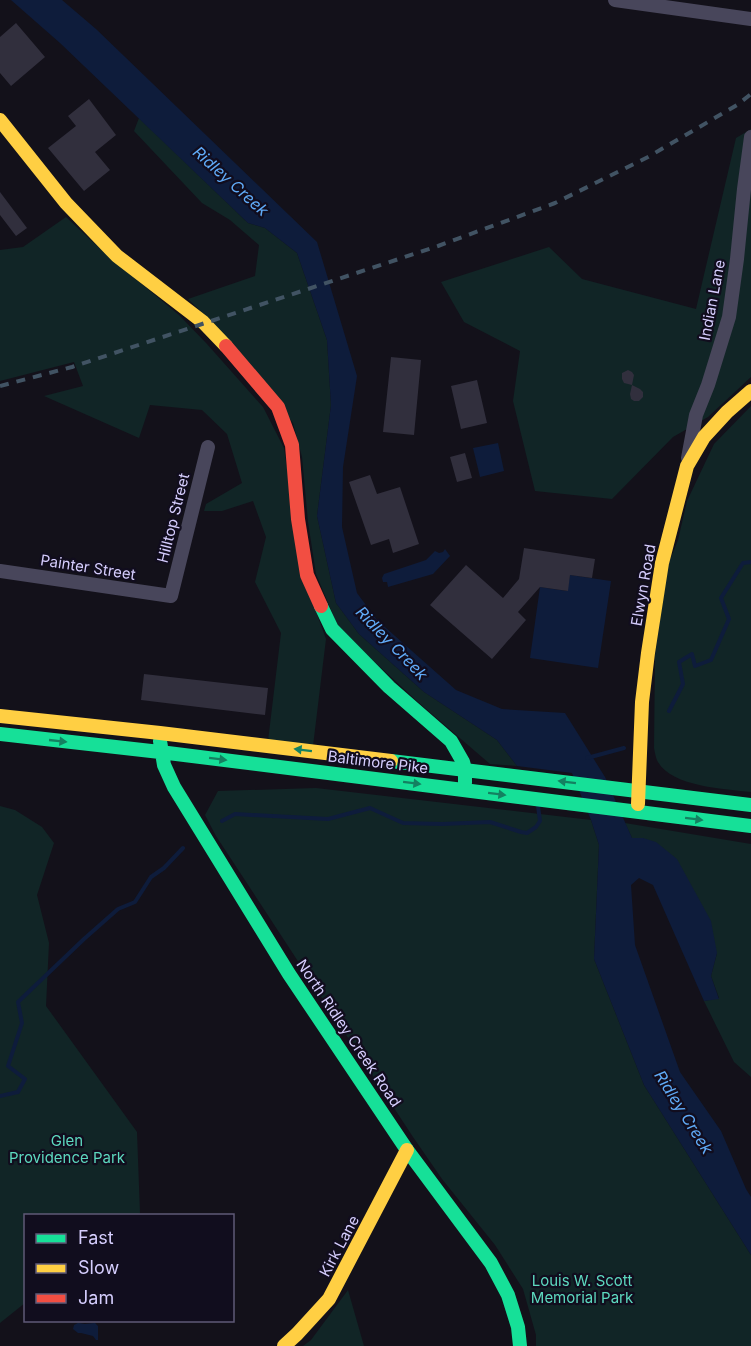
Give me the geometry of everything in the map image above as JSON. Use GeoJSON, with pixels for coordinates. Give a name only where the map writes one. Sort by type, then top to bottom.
{"type":"FeatureCollection","features":[{"type":"Feature","properties":{"kind":"street"},"geometry":{"type":"LineString","coordinates":[[615,0],[751,19]]}},
{"type":"Feature","properties":{"kind":"street"},"geometry":{"type":"LineString","coordinates":[[0,120],[73,211],[117,256],[203,322],[278,407],[292,444],[298,519],[307,575],[332,629],[389,687],[451,741],[459,753],[465,770],[465,789]]}},
{"type":"Feature","properties":{"kind":"street","name":"Indian Lane"},"geometry":{"type":"LineString","coordinates":[[687,466],[696,415],[729,317],[751,137]]}},
{"type":"Feature","properties":{"kind":"street","name":"Elwyn Road"},"geometry":{"type":"LineString","coordinates":[[638,812],[642,702],[648,653],[662,563],[687,466],[704,437],[751,391]]}},
{"type":"Feature","properties":{"kind":"street","name":"Hilltop Street"},"geometry":{"type":"LineString","coordinates":[[171,596],[208,447]]}},
{"type":"Feature","properties":{"kind":"street","name":"Painter Street"},"geometry":{"type":"LineString","coordinates":[[0,571],[171,596]]}},
{"type":"Feature","properties":{"kind":"street","name":"Baltimore Pike"},"geometry":{"type":"LineString","coordinates":[[0,716],[160,733],[751,805]]}},
{"type":"Feature","properties":{"kind":"street","name":"North Ridley Creek Road"},"geometry":{"type":"LineString","coordinates":[[160,733],[160,752],[174,787],[283,964],[406,1150],[491,1263],[508,1295],[518,1327],[520,1346]]}},
{"type":"Feature","properties":{"kind":"street","name":"Baltimore Pike"},"geometry":{"type":"LineString","coordinates":[[0,734],[465,789],[751,826]]}},
{"type":"Feature","properties":{"kind":"street","name":"Kirk Lane"},"geometry":{"type":"LineString","coordinates":[[284,1346],[329,1299],[406,1150]]}},
{"type":"Feature","properties":{"kind":"green space"},"geometry":{"type":"Polygon","coordinates":[[[139,118],[248,223],[265,228],[297,253],[327,340],[331,405],[317,516],[336,603],[359,634],[424,692],[497,740],[517,766],[490,764],[339,629],[316,574],[302,457],[293,423],[213,323],[188,299],[255,276],[259,245],[230,220],[202,203],[134,131],[139,118]]]}},
{"type":"Feature","properties":{"kind":"green space"},"geometry":{"type":"Polygon","coordinates":[[[751,129],[751,377],[708,417],[673,437],[612,499],[535,491],[513,401],[520,351],[464,322],[441,282],[549,247],[582,279],[696,309],[736,138],[751,129]]]}},
{"type":"Feature","properties":{"kind":"green space"},"geometry":{"type":"Polygon","coordinates":[[[66,217],[108,256],[179,315],[207,344],[263,407],[284,448],[303,576],[326,639],[313,746],[268,741],[281,633],[255,582],[266,537],[253,501],[222,511],[204,511],[206,504],[242,483],[227,434],[202,410],[150,405],[139,438],[44,396],[83,386],[74,362],[0,381],[0,250],[23,247],[66,217]]]}},
{"type":"Feature","properties":{"kind":"green space"},"geometry":{"type":"Polygon","coordinates":[[[751,406],[751,792],[714,788],[675,777],[658,762],[654,748],[655,655],[668,565],[678,540],[687,501],[714,444],[751,406]]]}},
{"type":"Feature","properties":{"kind":"green space","name":"Louis W. Scott Memorial Park"},"geometry":{"type":"Polygon","coordinates":[[[316,788],[591,820],[599,845],[594,959],[644,1085],[751,1255],[751,1346],[536,1346],[536,1335],[523,1289],[495,1245],[442,1179],[413,1137],[216,836],[205,815],[218,791],[316,788]]]}},
{"type":"Feature","properties":{"kind":"green space","name":"Glen Providence Park"},"geometry":{"type":"Polygon","coordinates":[[[0,806],[15,810],[42,827],[54,843],[37,895],[49,943],[46,1006],[137,1132],[140,1213],[24,1214],[24,1304],[0,1323],[0,806]]]}},
{"type":"Feature","properties":{"kind":"green space"},"geometry":{"type":"Polygon","coordinates":[[[625,823],[751,844],[751,1077],[734,1062],[704,1001],[719,998],[711,976],[717,953],[643,838],[632,838],[625,823]]]}},
{"type":"Feature","properties":{"kind":"green space"},"geometry":{"type":"Polygon","coordinates":[[[348,1290],[364,1346],[303,1346],[311,1340],[348,1290]]]}},
{"type":"Feature","properties":{"kind":"water","name":"Ridley Creek"},"geometry":{"type":"Polygon","coordinates":[[[11,0],[62,0],[96,29],[317,242],[357,376],[343,467],[342,527],[357,593],[377,620],[456,690],[502,709],[565,713],[605,777],[632,838],[643,838],[656,842],[677,859],[711,921],[717,953],[711,976],[719,999],[704,1001],[653,885],[639,878],[631,885],[635,945],[680,1072],[721,1131],[751,1197],[751,1255],[644,1085],[594,959],[599,845],[572,773],[517,766],[497,740],[424,692],[359,634],[336,603],[317,516],[331,405],[327,340],[297,253],[265,228],[248,223],[60,43],[11,0]]]}},
{"type":"Feature","properties":{"kind":"water"},"geometry":{"type":"Polygon","coordinates":[[[498,443],[504,471],[480,477],[473,448],[498,443]]]}},
{"type":"Feature","properties":{"kind":"water"},"geometry":{"type":"Polygon","coordinates":[[[445,549],[450,556],[433,574],[388,587],[387,582],[383,582],[384,574],[426,560],[435,551],[439,553],[445,549]]]}},
{"type":"Feature","properties":{"kind":"water"},"geometry":{"type":"Polygon","coordinates":[[[570,575],[611,581],[598,668],[530,658],[540,587],[567,591],[570,575]]]}},
{"type":"Feature","properties":{"kind":"water"},"geometry":{"type":"Polygon","coordinates":[[[78,1323],[95,1323],[98,1326],[98,1340],[73,1329],[78,1323]]]}},
{"type":"Feature","properties":{"kind":"building"},"geometry":{"type":"Polygon","coordinates":[[[16,23],[45,57],[11,86],[0,73],[0,37],[16,23]]]}},
{"type":"Feature","properties":{"kind":"building"},"geometry":{"type":"Polygon","coordinates":[[[89,99],[116,135],[95,152],[110,170],[84,191],[48,148],[76,126],[68,116],[89,99]]]}},
{"type":"Feature","properties":{"kind":"building"},"geometry":{"type":"Polygon","coordinates":[[[0,192],[27,228],[16,236],[0,215],[0,192]]]}},
{"type":"Feature","properties":{"kind":"building"},"geometry":{"type":"Polygon","coordinates":[[[391,357],[421,360],[414,435],[383,432],[391,357]]]}},
{"type":"Feature","properties":{"kind":"building"},"geometry":{"type":"Polygon","coordinates":[[[628,370],[634,375],[632,385],[624,383],[622,379],[622,373],[628,370]]]}},
{"type":"Feature","properties":{"kind":"building"},"geometry":{"type":"Polygon","coordinates":[[[477,380],[487,423],[461,429],[451,386],[477,380]]]}},
{"type":"Feature","properties":{"kind":"building"},"geometry":{"type":"Polygon","coordinates":[[[632,385],[643,392],[643,397],[639,401],[631,399],[632,385]]]}},
{"type":"Feature","properties":{"kind":"building"},"geometry":{"type":"Polygon","coordinates":[[[465,453],[472,478],[457,482],[450,457],[465,453]]]}},
{"type":"Feature","properties":{"kind":"building"},"geometry":{"type":"Polygon","coordinates":[[[370,475],[377,494],[400,487],[419,544],[393,553],[389,539],[371,545],[349,482],[370,475]]]}},
{"type":"Feature","properties":{"kind":"building"},"geometry":{"type":"Polygon","coordinates":[[[524,548],[595,559],[592,578],[570,575],[568,591],[540,587],[518,612],[526,620],[492,659],[430,605],[466,565],[503,598],[519,579],[524,548]]]}},
{"type":"Feature","properties":{"kind":"building"},"geometry":{"type":"Polygon","coordinates":[[[144,674],[268,688],[265,715],[141,700],[144,674]]]}},
{"type":"Feature","properties":{"kind":"waterway"},"geometry":{"type":"LineString","coordinates":[[669,711],[683,684],[679,662],[692,654],[695,666],[711,660],[729,619],[721,598],[743,563],[751,562]]}},
{"type":"Feature","properties":{"kind":"waterway"},"geometry":{"type":"LineString","coordinates":[[587,758],[624,748]]}},
{"type":"Feature","properties":{"kind":"waterway"},"geometry":{"type":"LineString","coordinates":[[222,821],[235,814],[328,819],[370,808],[403,823],[490,822],[527,833],[540,821],[538,806]]}},
{"type":"Feature","properties":{"kind":"waterway"},"geometry":{"type":"LineString","coordinates":[[0,1096],[18,1092],[25,1079],[8,1066],[22,1023],[18,1002],[118,909],[135,902],[151,877],[164,868],[183,848]]}},
{"type":"Feature","properties":{"kind":"railway"},"geometry":{"type":"LineString","coordinates":[[0,386],[72,367],[438,246],[555,203],[648,157],[737,105],[751,94]]}},
{"type":"Feature","properties":{"kind":"traffic: fast"},"geometry":{"type":"LineString","coordinates":[[321,606],[332,629],[389,687],[451,741],[463,762],[465,783]]}},
{"type":"Feature","properties":{"kind":"traffic: fast"},"geometry":{"type":"LineString","coordinates":[[0,734],[751,826]]}},
{"type":"Feature","properties":{"kind":"traffic: fast"},"geometry":{"type":"LineString","coordinates":[[160,741],[164,765],[174,787],[289,974],[407,1150],[491,1263],[508,1295],[518,1327],[520,1346]]}},
{"type":"Feature","properties":{"kind":"traffic: fast"},"geometry":{"type":"LineString","coordinates":[[391,761],[751,805]]}},
{"type":"Feature","properties":{"kind":"traffic: slow"},"geometry":{"type":"LineString","coordinates":[[0,120],[66,203],[117,256],[203,322],[226,346]]}},
{"type":"Feature","properties":{"kind":"traffic: slow"},"geometry":{"type":"LineString","coordinates":[[638,804],[642,702],[648,653],[662,563],[687,466],[704,437],[751,391]]}},
{"type":"Feature","properties":{"kind":"traffic: slow"},"geometry":{"type":"LineString","coordinates":[[0,716],[391,761]]}},
{"type":"Feature","properties":{"kind":"traffic: slow"},"geometry":{"type":"LineString","coordinates":[[284,1346],[329,1299],[407,1150]]}},
{"type":"Feature","properties":{"kind":"traffic: jam"},"geometry":{"type":"LineString","coordinates":[[226,346],[278,407],[292,445],[298,519],[307,575],[321,606]]}}]}
